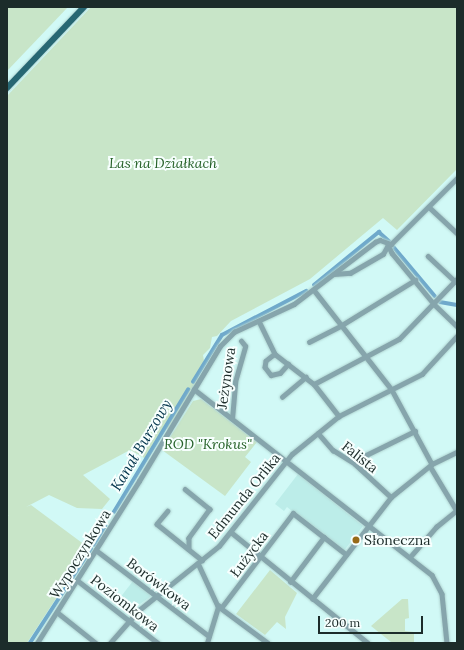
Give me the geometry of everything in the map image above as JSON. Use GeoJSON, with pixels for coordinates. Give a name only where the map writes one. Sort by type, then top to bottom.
{"type":"FeatureCollection","features":[{"type":"Feature","properties":{"kind":"main road"},"geometry":{"type":"LineString","coordinates":[[7,88],[84,7]]}},
{"type":"Feature","properties":{"kind":"street"},"geometry":{"type":"LineString","coordinates":[[334,274],[350,274],[383,254],[388,245],[429,207],[457,178]]}},
{"type":"Feature","properties":{"kind":"street"},"geometry":{"type":"LineString","coordinates":[[429,207],[457,233]]}},
{"type":"Feature","properties":{"kind":"street","name":"Wypoczynkowa"},"geometry":{"type":"LineString","coordinates":[[37,643],[78,580],[217,350],[228,337],[290,307],[375,242],[380,240],[388,245]]}},
{"type":"Feature","properties":{"kind":"street"},"geometry":{"type":"LineString","coordinates":[[388,245],[434,304],[457,326]]}},
{"type":"Feature","properties":{"kind":"street"},"geometry":{"type":"LineString","coordinates":[[314,384],[399,339],[456,280],[428,256]]}},
{"type":"Feature","properties":{"kind":"street"},"geometry":{"type":"LineString","coordinates":[[309,342],[342,325],[415,280]]}},
{"type":"Feature","properties":{"kind":"street"},"geometry":{"type":"LineString","coordinates":[[314,290],[392,390],[457,511],[436,527],[410,557]]}},
{"type":"Feature","properties":{"kind":"street"},"geometry":{"type":"LineString","coordinates":[[259,321],[275,354],[314,384],[339,416]]}},
{"type":"Feature","properties":{"kind":"street","name":"Edmunda Orlika"},"geometry":{"type":"LineString","coordinates":[[110,643],[130,619],[219,546],[285,460],[339,416],[422,374],[457,336]]}},
{"type":"Feature","properties":{"kind":"street","name":"Jeżynowa"},"geometry":{"type":"LineString","coordinates":[[232,418],[235,382],[245,346],[241,341]]}},
{"type":"Feature","properties":{"kind":"street"},"geometry":{"type":"LineString","coordinates":[[275,354],[266,361],[265,367],[271,375],[280,373],[288,364]]}},
{"type":"Feature","properties":{"kind":"street"},"geometry":{"type":"LineString","coordinates":[[282,397],[306,378]]}},
{"type":"Feature","properties":{"kind":"street"},"geometry":{"type":"LineString","coordinates":[[194,389],[410,557],[437,582],[442,594],[448,643]]}},
{"type":"Feature","properties":{"kind":"street"},"geometry":{"type":"LineString","coordinates":[[355,464],[362,457],[415,431]]}},
{"type":"Feature","properties":{"kind":"street","name":"Falista"},"geometry":{"type":"LineString","coordinates":[[318,433],[333,450],[355,464],[390,497]]}},
{"type":"Feature","properties":{"kind":"street"},"geometry":{"type":"LineString","coordinates":[[312,599],[390,497],[431,465],[457,452]]}},
{"type":"Feature","properties":{"kind":"street"},"geometry":{"type":"LineString","coordinates":[[185,489],[210,509],[189,538],[188,549]]}},
{"type":"Feature","properties":{"kind":"street"},"geometry":{"type":"LineString","coordinates":[[168,511],[157,524],[188,549],[200,561],[220,607],[268,643]]}},
{"type":"Feature","properties":{"kind":"street","name":"Łużycka"},"geometry":{"type":"LineString","coordinates":[[220,607],[261,557],[293,513],[324,537]]}},
{"type":"Feature","properties":{"kind":"street"},"geometry":{"type":"LineString","coordinates":[[231,532],[290,582],[368,643]]}},
{"type":"Feature","properties":{"kind":"street"},"geometry":{"type":"LineString","coordinates":[[290,582],[324,537],[346,554]]}},
{"type":"Feature","properties":{"kind":"street","name":"Borówkowa"},"geometry":{"type":"LineString","coordinates":[[96,550],[209,636]]}},
{"type":"Feature","properties":{"kind":"street","name":"Poziomkowa"},"geometry":{"type":"LineString","coordinates":[[78,580],[130,619],[158,643]]}},
{"type":"Feature","properties":{"kind":"street"},"geometry":{"type":"LineString","coordinates":[[207,643],[220,607]]}},
{"type":"Feature","properties":{"kind":"street"},"geometry":{"type":"LineString","coordinates":[[57,612],[96,643]]}},
{"type":"Feature","properties":{"kind":"shaded area"},"geometry":{"type":"Polygon","coordinates":[[[298,474],[363,526],[343,552],[287,507],[284,511],[275,504],[298,474]]]}},
{"type":"Feature","properties":{"kind":"shaded area"},"geometry":{"type":"Polygon","coordinates":[[[133,581],[150,594],[150,597],[127,613],[116,603],[133,581]]]}},
{"type":"Feature","properties":{"kind":"green space"},"geometry":{"type":"Polygon","coordinates":[[[7,7],[68,7],[7,71],[7,7]]]}},
{"type":"Feature","properties":{"kind":"green space","name":"Las na Działkach"},"geometry":{"type":"Polygon","coordinates":[[[91,7],[457,7],[457,169],[397,230],[383,218],[310,279],[231,321],[217,336],[212,337],[210,348],[203,355],[204,361],[195,377],[199,378],[168,430],[166,426],[148,460],[130,450],[83,475],[110,499],[102,509],[77,508],[49,495],[26,507],[31,505],[89,548],[27,643],[7,643],[7,517],[9,515],[7,516],[7,96],[91,7]]]}},
{"type":"Feature","properties":{"kind":"green space","name":"ROD \"Krokus\""},"geometry":{"type":"Polygon","coordinates":[[[201,399],[257,442],[245,457],[251,462],[225,496],[162,450],[193,401],[201,399]]]}},
{"type":"Feature","properties":{"kind":"green space"},"geometry":{"type":"Polygon","coordinates":[[[270,570],[297,593],[285,617],[286,629],[277,622],[265,635],[236,614],[270,570]]]}},
{"type":"Feature","properties":{"kind":"green space"},"geometry":{"type":"Polygon","coordinates":[[[402,599],[408,599],[409,618],[405,619],[405,631],[414,632],[414,642],[391,642],[371,626],[402,599]]]}},
{"type":"Feature","properties":{"kind":"waterway","name":"Kanał Burzowy"},"geometry":{"type":"LineString","coordinates":[[314,285],[379,232],[390,242]]}},
{"type":"Feature","properties":{"kind":"waterway","name":"Kanał Burzowy"},"geometry":{"type":"LineString","coordinates":[[393,246],[435,296]]}},
{"type":"Feature","properties":{"kind":"waterway","name":"Kanał Burzowy"},"geometry":{"type":"LineString","coordinates":[[193,382],[222,335],[306,291]]}},
{"type":"Feature","properties":{"kind":"waterway","name":"Kanał Burzowy"},"geometry":{"type":"LineString","coordinates":[[440,302],[457,305]]}},
{"type":"Feature","properties":{"kind":"waterway","name":"Kanał Burzowy"},"geometry":{"type":"LineString","coordinates":[[114,512],[188,390]]}},
{"type":"Feature","properties":{"kind":"waterway","name":"Kanał Burzowy"},"geometry":{"type":"LineString","coordinates":[[94,545],[105,526]]}},
{"type":"Feature","properties":{"kind":"waterway","name":"Kanał Burzowy"},"geometry":{"type":"LineString","coordinates":[[30,643],[91,549]]}},
{"type":"Feature","properties":{"kind":"place","name":"Słoneczna"},"geometry":{"type":"Point","coordinates":[356,540]}}]}
